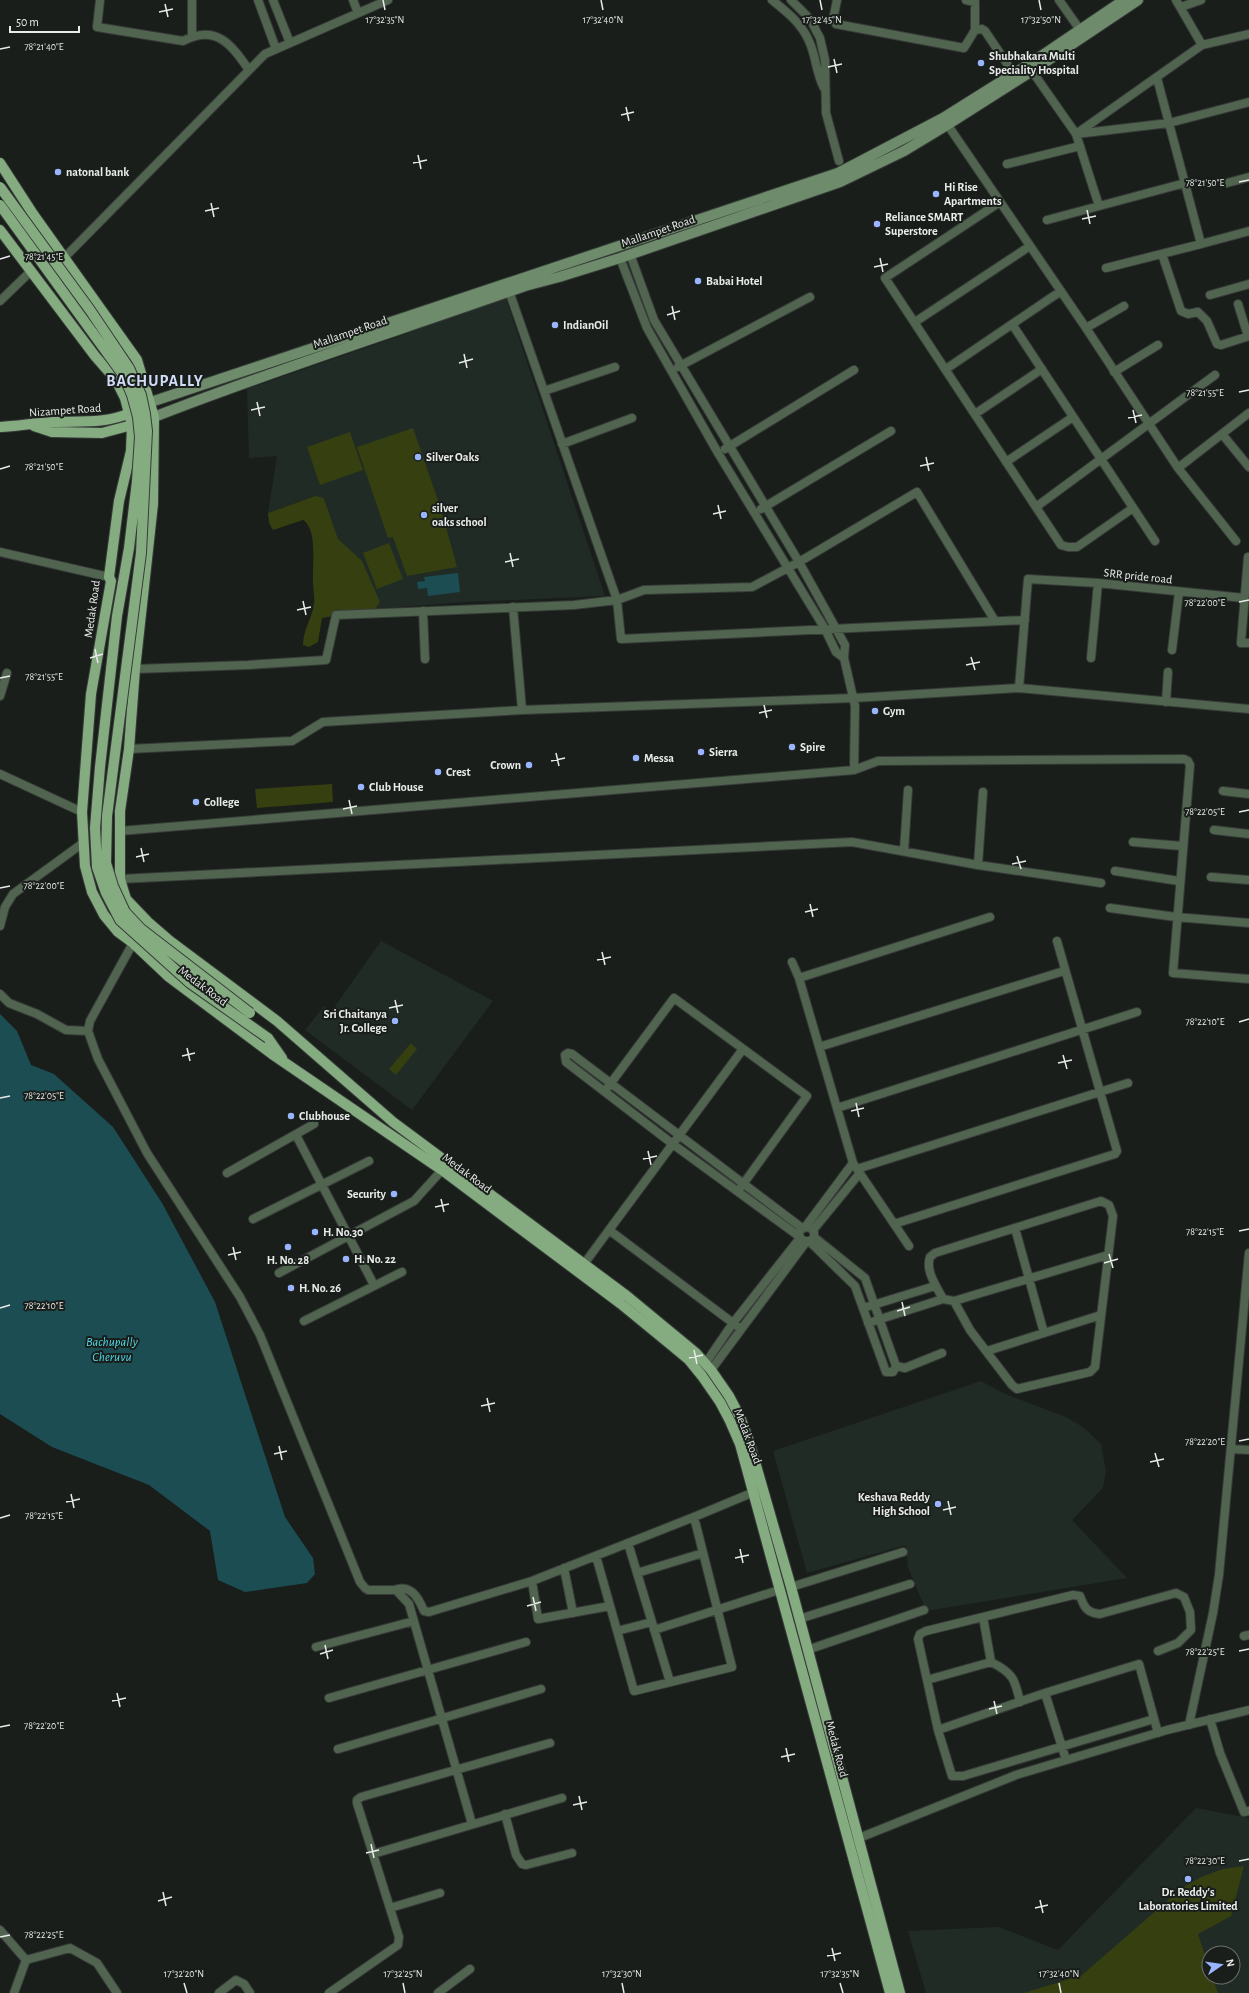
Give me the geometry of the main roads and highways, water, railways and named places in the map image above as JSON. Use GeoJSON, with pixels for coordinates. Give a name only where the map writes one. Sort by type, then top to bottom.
{"type":"FeatureCollection","features":[{"type":"Feature","properties":{"kind":"main road","name":"Mallampet Road"},"geometry":{"type":"LineString","coordinates":[[151,402],[838,172],[945,121],[1032,71],[1124,0]]}},
{"type":"Feature","properties":{"kind":"main road","name":"Mallampet Road"},"geometry":{"type":"LineString","coordinates":[[154,418],[225,389],[319,356],[509,291],[620,258],[840,182],[904,151],[1014,74],[1138,0]]}},
{"type":"Feature","properties":{"kind":"main road","name":"Medak Road"},"geometry":{"type":"LineString","coordinates":[[0,163],[64,258],[137,360],[151,402],[154,418],[153,504],[135,669],[129,749],[120,811],[120,879],[126,899],[148,922],[276,1022],[393,1122],[584,1264],[677,1336],[708,1367],[729,1396],[740,1417],[749,1441],[791,1586],[807,1650],[859,1838],[890,1993]]}},
{"type":"Feature","properties":{"kind":"main road"},"geometry":{"type":"LineString","coordinates":[[0,187],[90,310],[130,368],[141,395],[146,414],[147,431],[141,553],[107,816],[106,863],[113,886],[125,912],[141,929],[250,1013],[276,1022]]}},
{"type":"Feature","properties":{"kind":"main road"},"geometry":{"type":"LineString","coordinates":[[0,205],[124,376],[132,395],[138,417],[140,437],[137,481],[129,548],[117,616],[100,767],[95,828],[97,867],[106,893],[120,920],[190,982],[268,1038],[285,1063]]}},
{"type":"Feature","properties":{"kind":"main road","name":"Medak Road"},"geometry":{"type":"LineString","coordinates":[[0,230],[56,306],[116,380],[130,413],[132,425],[131,451],[119,501],[109,577],[111,581],[91,694],[82,812],[85,866],[92,892],[104,916],[118,932],[133,943],[169,977],[285,1063],[442,1170],[621,1304],[689,1360],[702,1376],[730,1421],[740,1444],[779,1590],[872,1909],[900,1993]]}},
{"type":"Feature","properties":{"kind":"main road"},"geometry":{"type":"LineString","coordinates":[[56,306],[84,285]]}},
{"type":"Feature","properties":{"kind":"main road","name":"Nizampet Road"},"geometry":{"type":"LineString","coordinates":[[0,427],[34,426],[51,422],[99,422],[112,420],[130,413]]}},
{"type":"Feature","properties":{"kind":"main road"},"geometry":{"type":"LineString","coordinates":[[34,426],[52,432],[102,433],[132,425]]}},
{"type":"Feature","properties":{"kind":"water"},"geometry":{"type":"Polygon","coordinates":[[[458,573],[460,592],[428,596],[427,588],[418,589],[417,582],[425,581],[424,577],[458,573]]]}},
{"type":"Feature","properties":{"kind":"water","name":"Bachupally Cheruvu"},"geometry":{"type":"Polygon","coordinates":[[[0,1014],[17,1031],[31,1065],[54,1074],[113,1127],[162,1203],[215,1302],[285,1517],[313,1558],[315,1574],[307,1583],[245,1592],[218,1580],[210,1531],[149,1485],[52,1447],[0,1414],[0,1014]]]}},
{"type":"Feature","properties":{"kind":"place","name":"Shubhakara Multi Speciality Hospital"},"geometry":{"type":"Point","coordinates":[981,63]}},
{"type":"Feature","properties":{"kind":"place","name":"natonal bank"},"geometry":{"type":"Point","coordinates":[58,172]}},
{"type":"Feature","properties":{"kind":"place","name":"Hi Rise Apartments"},"geometry":{"type":"Point","coordinates":[936,194]}},
{"type":"Feature","properties":{"kind":"place","name":"Reliance SMART Superstore"},"geometry":{"type":"Point","coordinates":[877,224]}},
{"type":"Feature","properties":{"kind":"place","name":"Babai Hotel"},"geometry":{"type":"Point","coordinates":[698,281]}},
{"type":"Feature","properties":{"kind":"place","name":"IndianOil"},"geometry":{"type":"Point","coordinates":[555,325]}},
{"type":"Feature","properties":{"kind":"place","name":"Silver Oaks"},"geometry":{"type":"Point","coordinates":[418,457]}},
{"type":"Feature","properties":{"kind":"place","name":"silver oaks school"},"geometry":{"type":"Point","coordinates":[424,515]}},
{"type":"Feature","properties":{"kind":"place","name":"Gym"},"geometry":{"type":"Point","coordinates":[875,711]}},
{"type":"Feature","properties":{"kind":"place","name":"Spire"},"geometry":{"type":"Point","coordinates":[792,747]}},
{"type":"Feature","properties":{"kind":"place","name":"Sierra"},"geometry":{"type":"Point","coordinates":[701,752]}},
{"type":"Feature","properties":{"kind":"place","name":"Messa"},"geometry":{"type":"Point","coordinates":[636,758]}},
{"type":"Feature","properties":{"kind":"place","name":"Crown"},"geometry":{"type":"Point","coordinates":[529,765]}},
{"type":"Feature","properties":{"kind":"place","name":"Crest"},"geometry":{"type":"Point","coordinates":[438,772]}},
{"type":"Feature","properties":{"kind":"place","name":"Club House"},"geometry":{"type":"Point","coordinates":[361,787]}},
{"type":"Feature","properties":{"kind":"place","name":"College"},"geometry":{"type":"Point","coordinates":[196,802]}},
{"type":"Feature","properties":{"kind":"place","name":"Sri Chaitanya Jr. College"},"geometry":{"type":"Point","coordinates":[395,1021]}},
{"type":"Feature","properties":{"kind":"place","name":"Clubhouse"},"geometry":{"type":"Point","coordinates":[291,1116]}},
{"type":"Feature","properties":{"kind":"place","name":"Security"},"geometry":{"type":"Point","coordinates":[394,1194]}},
{"type":"Feature","properties":{"kind":"place","name":"H. No.30"},"geometry":{"type":"Point","coordinates":[315,1232]}},
{"type":"Feature","properties":{"kind":"place","name":"H. No. 28"},"geometry":{"type":"Point","coordinates":[288,1247]}},
{"type":"Feature","properties":{"kind":"place","name":"H. No. 22"},"geometry":{"type":"Point","coordinates":[346,1259]}},
{"type":"Feature","properties":{"kind":"place","name":"H. No. 26"},"geometry":{"type":"Point","coordinates":[291,1288]}},
{"type":"Feature","properties":{"kind":"place","name":"Keshava Reddy High School"},"geometry":{"type":"Point","coordinates":[938,1504]}},
{"type":"Feature","properties":{"kind":"place","name":"Dr. Reddy's Laboratories Limited"},"geometry":{"type":"Point","coordinates":[1188,1879]}},
{"type":"Feature","properties":{"kind":"district","name":"BACHUPALLY"},"geometry":{"type":"Point","coordinates":[155,381]}}]}
